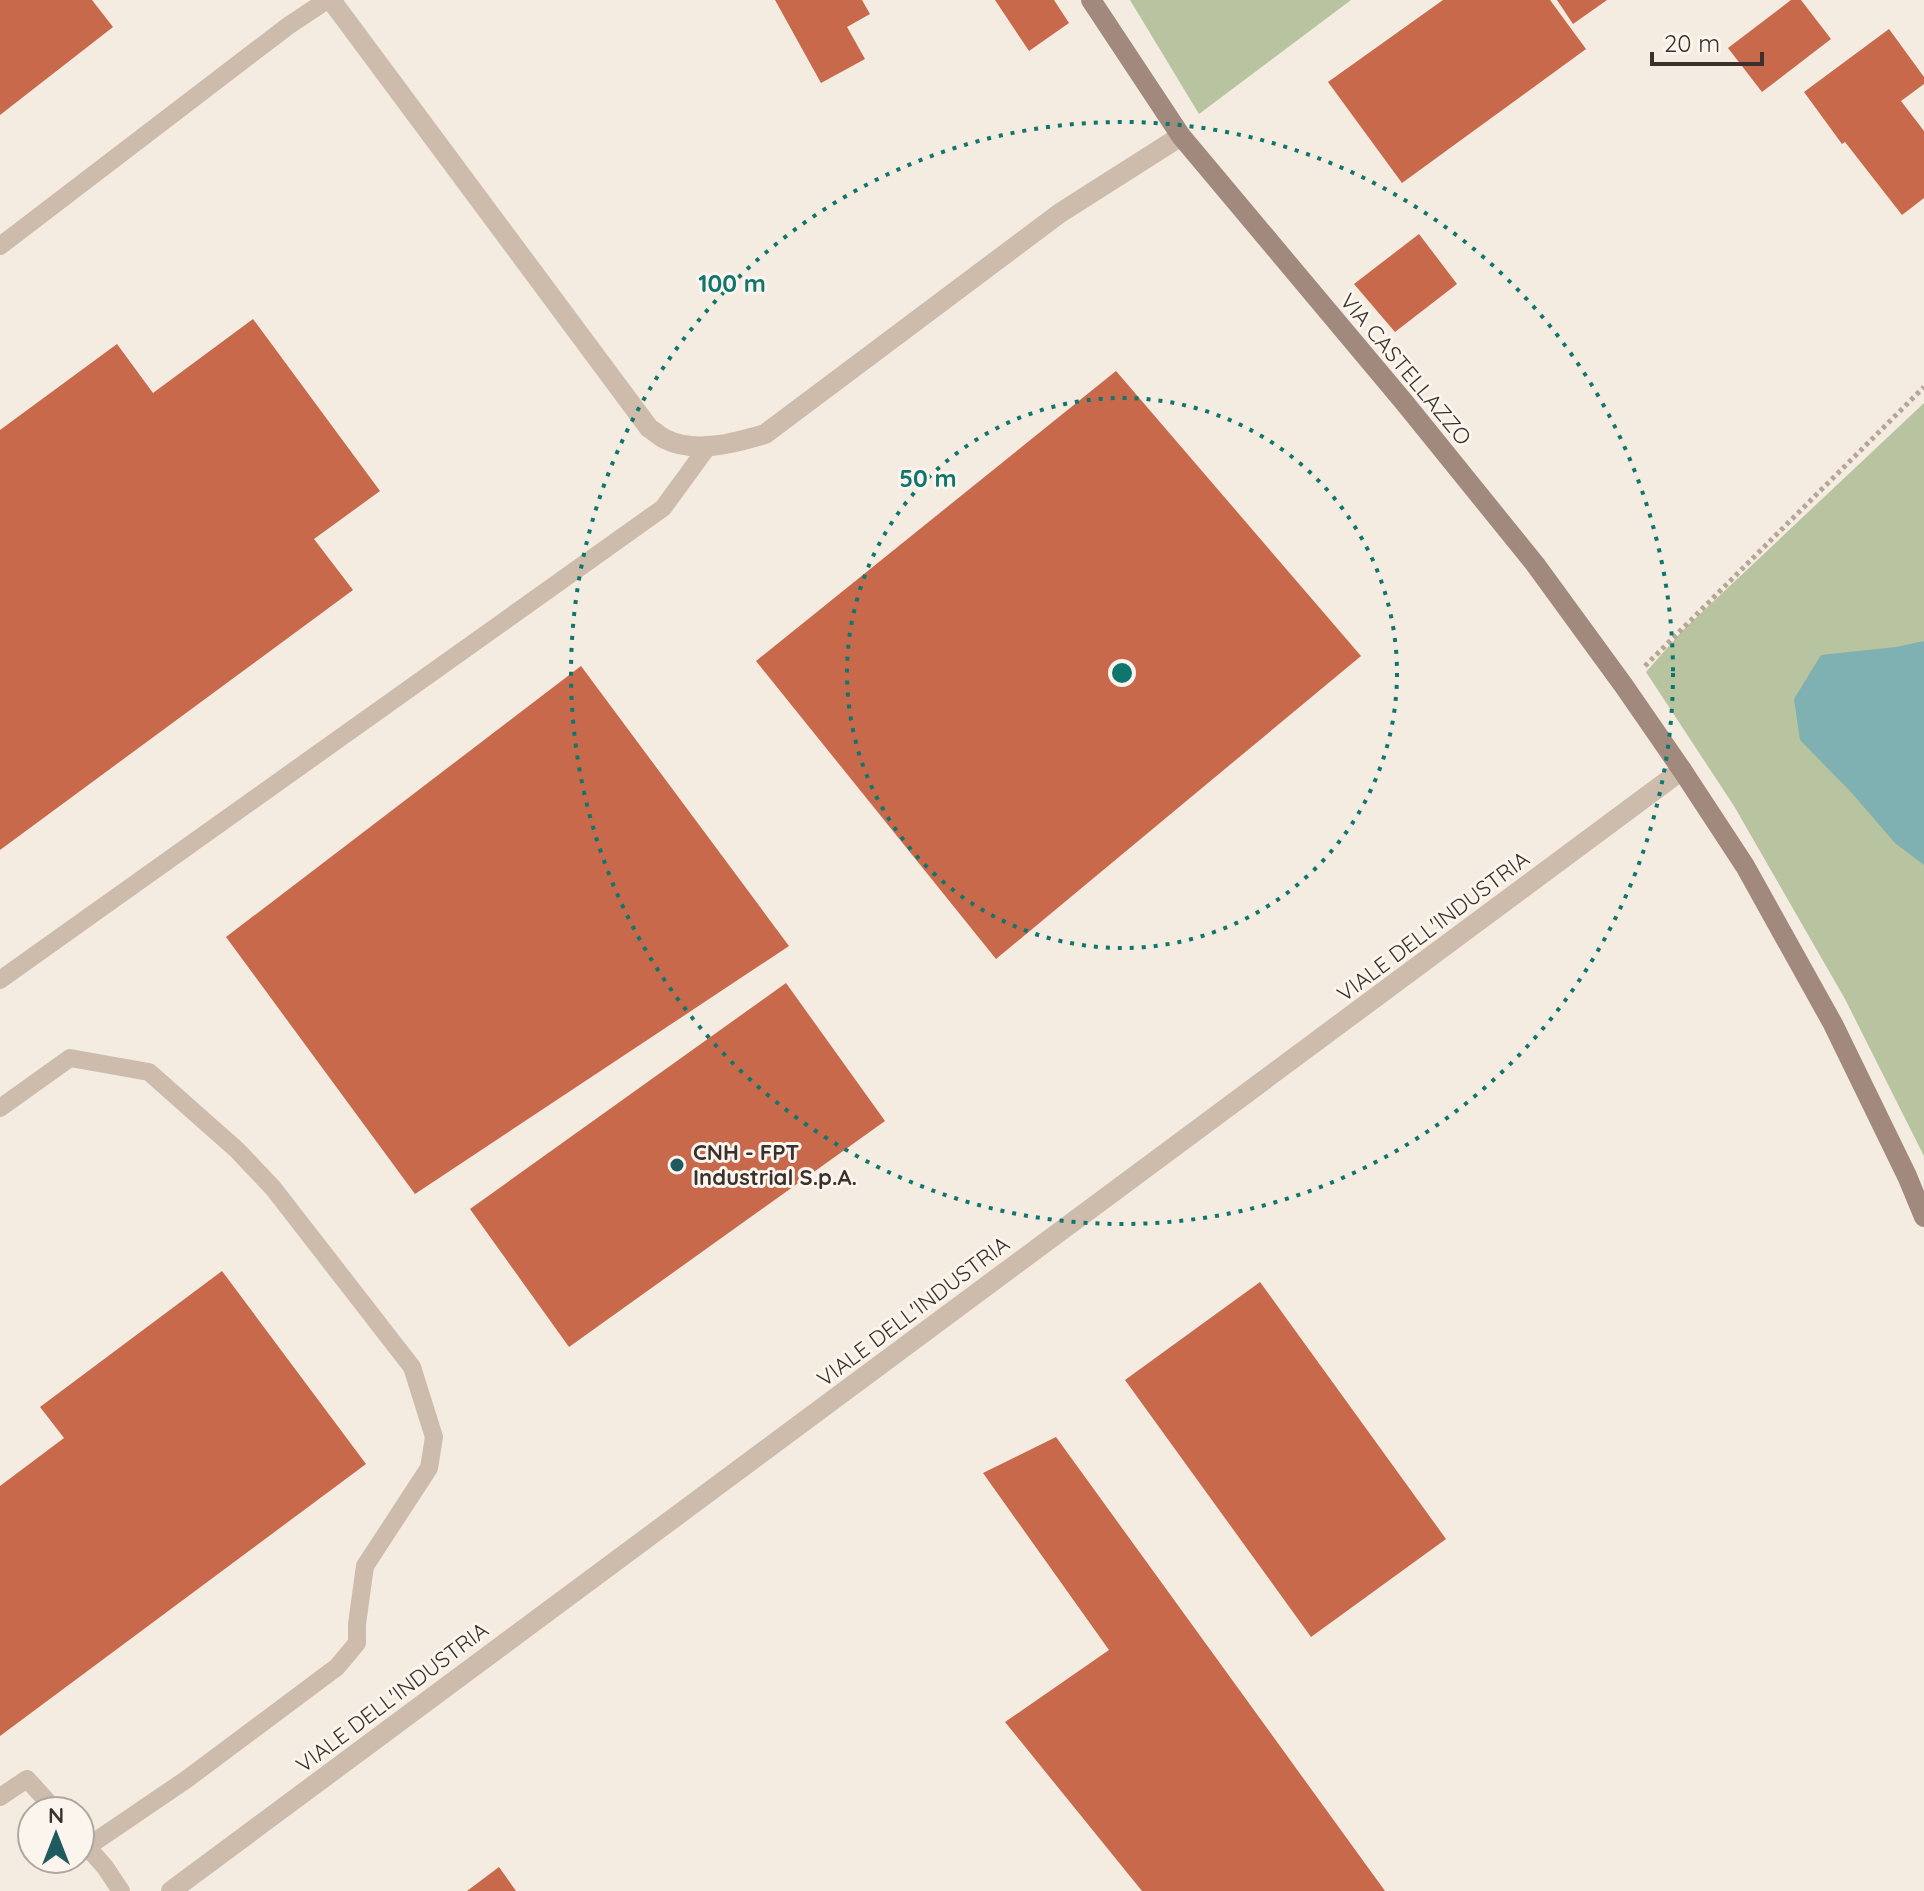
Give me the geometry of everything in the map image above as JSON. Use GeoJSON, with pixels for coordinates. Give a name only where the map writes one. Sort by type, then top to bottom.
{"type":"FeatureCollection","features":[{"type":"Feature","properties":{"kind":"street"},"geometry":{"type":"LineString","coordinates":[[329,0],[649,428],[665,439],[692,446],[734,443],[765,434],[1060,213],[1181,136]]}},
{"type":"Feature","properties":{"kind":"street","name":"VIA CASTELLAZZO"},"geometry":{"type":"LineString","coordinates":[[1091,0],[1181,136],[1535,564],[1682,770],[1745,866],[1833,1024],[1924,1217]]}},
{"type":"Feature","properties":{"kind":"street","name":"VIALE DELL'INDUSTRIA"},"geometry":{"type":"LineString","coordinates":[[171,1891],[1682,770]]}},
{"type":"Feature","properties":{"kind":"lane"},"geometry":{"type":"LineString","coordinates":[[0,246],[288,26],[329,0]]}},
{"type":"Feature","properties":{"kind":"lane"},"geometry":{"type":"LineString","coordinates":[[0,980],[663,508],[709,445]]}},
{"type":"Feature","properties":{"kind":"lane"},"geometry":{"type":"LineString","coordinates":[[0,1108],[70,1058],[149,1072],[237,1150],[292,1212],[412,1367],[434,1437],[429,1468],[365,1566],[357,1643],[337,1667],[187,1779],[96,1836]]}},
{"type":"Feature","properties":{"kind":"lane"},"geometry":{"type":"LineString","coordinates":[[0,1797],[27,1779],[42,1795]]}},
{"type":"Feature","properties":{"kind":"lane"},"geometry":{"type":"LineString","coordinates":[[96,1857],[121,1891]]}},
{"type":"Feature","properties":{"kind":"path"},"geometry":{"type":"LineString","coordinates":[[1624,686],[1924,387]]}},
{"type":"Feature","properties":{"kind":"green space"},"geometry":{"type":"Polygon","coordinates":[[[1130,0],[1351,0],[1199,114],[1130,0]]]}},
{"type":"Feature","properties":{"kind":"green space"},"geometry":{"type":"Polygon","coordinates":[[[1924,403],[1924,1156],[1845,999],[1734,806],[1646,672],[1683,630],[1924,403]]]}},
{"type":"Feature","properties":{"kind":"water"},"geometry":{"type":"Polygon","coordinates":[[[1924,641],[1924,865],[1895,843],[1800,740],[1794,699],[1821,655],[1924,641]]]}},
{"type":"Feature","properties":{"kind":"building"},"geometry":{"type":"Polygon","coordinates":[[[0,0],[92,0],[113,27],[0,115],[0,0]]]}},
{"type":"Feature","properties":{"kind":"building"},"geometry":{"type":"Polygon","coordinates":[[[775,0],[862,0],[870,14],[847,27],[865,59],[821,83],[775,0]]]}},
{"type":"Feature","properties":{"kind":"building"},"geometry":{"type":"Polygon","coordinates":[[[995,0],[1054,0],[1069,23],[1029,51],[995,0]]]}},
{"type":"Feature","properties":{"kind":"building"},"geometry":{"type":"Polygon","coordinates":[[[1443,0],[1550,0],[1586,49],[1402,183],[1328,82],[1443,0]]]}},
{"type":"Feature","properties":{"kind":"building"},"geometry":{"type":"Polygon","coordinates":[[[1557,0],[1607,0],[1573,24],[1557,0]]]}},
{"type":"Feature","properties":{"kind":"building"},"geometry":{"type":"Polygon","coordinates":[[[1791,0],[1801,0],[1831,39],[1762,92],[1728,48],[1791,0]]]}},
{"type":"Feature","properties":{"kind":"building"},"geometry":{"type":"Polygon","coordinates":[[[1889,29],[1924,77],[1924,84],[1901,101],[1924,131],[1924,198],[1902,215],[1845,142],[1842,144],[1804,92],[1889,29]]]}},
{"type":"Feature","properties":{"kind":"building"},"geometry":{"type":"Polygon","coordinates":[[[1419,234],[1457,284],[1395,332],[1354,284],[1419,234]]]}},
{"type":"Feature","properties":{"kind":"building"},"geometry":{"type":"Polygon","coordinates":[[[253,319],[380,491],[314,539],[353,590],[0,850],[0,430],[117,344],[153,393],[253,319]]]}},
{"type":"Feature","properties":{"kind":"building"},"geometry":{"type":"Polygon","coordinates":[[[1116,371],[1361,656],[996,959],[756,661],[1116,371]]]}},
{"type":"Feature","properties":{"kind":"building"},"geometry":{"type":"Polygon","coordinates":[[[581,666],[789,946],[415,1194],[226,937],[581,666]]]}},
{"type":"Feature","properties":{"kind":"building","name":"CNH - FPT Industrial S.p.A."},"geometry":{"type":"Polygon","coordinates":[[[786,983],[885,1121],[569,1347],[470,1209],[786,983]]]}},
{"type":"Feature","properties":{"kind":"building"},"geometry":{"type":"Polygon","coordinates":[[[222,1271],[366,1464],[0,1736],[0,1486],[64,1438],[40,1407],[222,1271]]]}},
{"type":"Feature","properties":{"kind":"building"},"geometry":{"type":"Polygon","coordinates":[[[1260,1282],[1446,1539],[1311,1637],[1125,1380],[1260,1282]]]}},
{"type":"Feature","properties":{"kind":"building"},"geometry":{"type":"Polygon","coordinates":[[[1056,1437],[1385,1891],[1142,1891],[1005,1722],[1109,1650],[983,1473],[1056,1437]]]}},
{"type":"Feature","properties":{"kind":"building"},"geometry":{"type":"Polygon","coordinates":[[[499,1867],[516,1891],[467,1891],[499,1867]]]}},
{"type":"Feature","properties":{"kind":"place","name":"CNH - FPT Industrial S.p.A."},"geometry":{"type":"Point","coordinates":[677,1165]}}]}
